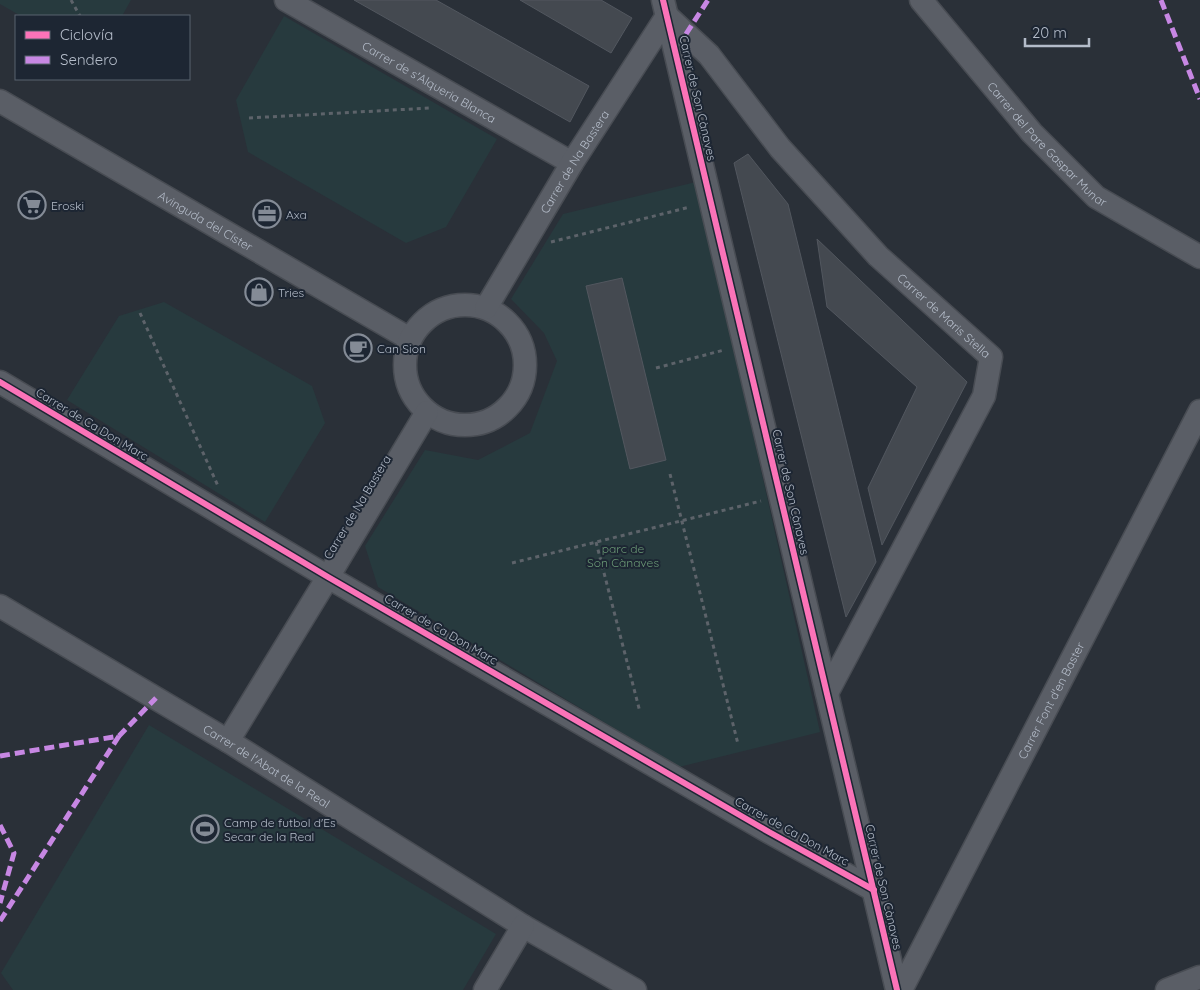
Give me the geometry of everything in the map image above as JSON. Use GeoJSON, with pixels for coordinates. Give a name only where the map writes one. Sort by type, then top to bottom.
{"type":"FeatureCollection","features":[{"type":"Feature","properties":{"kind":"street","name":"Carrer de s'Alqueria Blanca"},"geometry":{"type":"LineString","coordinates":[[286,0],[572,163]]}},
{"type":"Feature","properties":{"kind":"street","name":"Carrer del Pare Gaspar Munar"},"geometry":{"type":"LineString","coordinates":[[921,0],[1032,133],[1096,197],[1200,257]]}},
{"type":"Feature","properties":{"kind":"street","name":"Carrer de Na Bastera"},"geometry":{"type":"LineString","coordinates":[[486,308],[665,8]]}},
{"type":"Feature","properties":{"kind":"street","name":"Carrer de Son Cànaves"},"geometry":{"type":"LineString","coordinates":[[665,8],[899,990]]}},
{"type":"Feature","properties":{"kind":"street","name":"Carrer de Maris Stella"},"geometry":{"type":"LineString","coordinates":[[665,8],[709,55],[780,148],[878,256],[991,357],[984,396],[827,693]]}},
{"type":"Feature","properties":{"kind":"street","name":"Avinguda del Císter"},"geometry":{"type":"LineString","coordinates":[[0,102],[410,339]]}},
{"type":"Feature","properties":{"kind":"street"},"geometry":{"type":"LineString","coordinates":[[468,304],[486,308],[504,319],[518,335],[525,354],[525,375],[518,395],[504,411],[486,422],[466,425],[445,422],[427,412],[414,396],[406,378],[405,358],[410,339],[420,324],[434,313],[451,306],[468,304]]}},
{"type":"Feature","properties":{"kind":"street","name":"Carrer de Ca Don Marc"},"geometry":{"type":"LineString","coordinates":[[0,382],[328,577],[760,827],[874,890]]}},
{"type":"Feature","properties":{"kind":"street","name":"Carrer Font d'en Baster"},"geometry":{"type":"LineString","coordinates":[[899,990],[1200,411]]}},
{"type":"Feature","properties":{"kind":"street","name":"Carrer de Na Bastera"},"geometry":{"type":"LineString","coordinates":[[228,741],[427,412]]}},
{"type":"Feature","properties":{"kind":"street","name":"Carrer de l'Abat de la Real"},"geometry":{"type":"LineString","coordinates":[[0,606],[228,741],[523,926],[636,990]]}},
{"type":"Feature","properties":{"kind":"street"},"geometry":{"type":"LineString","coordinates":[[485,990],[523,926]]}},
{"type":"Feature","properties":{"kind":"street"},"geometry":{"type":"LineString","coordinates":[[1167,990],[1200,977]]}},
{"type":"Feature","properties":{"kind":"path"},"geometry":{"type":"LineString","coordinates":[[71,0],[79,15]]}},
{"type":"Feature","properties":{"kind":"path"},"geometry":{"type":"LineString","coordinates":[[249,118],[433,108]]}},
{"type":"Feature","properties":{"kind":"path"},"geometry":{"type":"LineString","coordinates":[[521,249],[711,202]]}},
{"type":"Feature","properties":{"kind":"path"},"geometry":{"type":"LineString","coordinates":[[140,313],[234,521]]}},
{"type":"Feature","properties":{"kind":"path"},"geometry":{"type":"LineString","coordinates":[[656,368],[744,344]]}},
{"type":"Feature","properties":{"kind":"path"},"geometry":{"type":"LineString","coordinates":[[670,474],[738,744]]}},
{"type":"Feature","properties":{"kind":"path"},"geometry":{"type":"LineString","coordinates":[[512,563],[781,496]]}},
{"type":"Feature","properties":{"kind":"path"},"geometry":{"type":"LineString","coordinates":[[596,542],[640,712]]}},
{"type":"Feature","properties":{"kind":"green space"},"geometry":{"type":"Polygon","coordinates":[[[0,0],[131,0],[123,15],[19,15],[0,4],[0,0]]]}},
{"type":"Feature","properties":{"kind":"green space"},"geometry":{"type":"Polygon","coordinates":[[[284,16],[497,139],[446,227],[406,243],[248,152],[236,100],[284,16]]]}},
{"type":"Feature","properties":{"kind":"green space","name":"parc de Son Cànaves"},"geometry":{"type":"Polygon","coordinates":[[[696,182],[820,732],[679,767],[378,587],[365,546],[425,450],[478,460],[530,433],[557,361],[544,333],[511,299],[563,214],[696,182]]]}},
{"type":"Feature","properties":{"kind":"green space"},"geometry":{"type":"Polygon","coordinates":[[[164,302],[312,386],[325,423],[265,522],[67,400],[119,316],[164,302]]]}},
{"type":"Feature","properties":{"kind":"green space","name":"Camp de futbol d'Es Secar de la Real"},"geometry":{"type":"Polygon","coordinates":[[[149,725],[496,934],[463,990],[13,990],[1,973],[149,725]]]}},
{"type":"Feature","properties":{"kind":"building"},"geometry":{"type":"Polygon","coordinates":[[[354,0],[436,0],[589,86],[570,122],[354,0]]]}},
{"type":"Feature","properties":{"kind":"building"},"geometry":{"type":"Polygon","coordinates":[[[520,0],[601,0],[632,18],[611,53],[520,0]]]}},
{"type":"Feature","properties":{"kind":"building"},"geometry":{"type":"Polygon","coordinates":[[[748,154],[788,204],[876,562],[846,617],[734,163],[748,154]]]}},
{"type":"Feature","properties":{"kind":"building"},"geometry":{"type":"Polygon","coordinates":[[[817,239],[967,382],[882,545],[868,488],[917,387],[827,307],[817,239]]]}},
{"type":"Feature","properties":{"kind":"building"},"geometry":{"type":"Polygon","coordinates":[[[622,278],[666,460],[630,469],[586,286],[622,278]]]}},
{"type":"Feature","properties":{"kind":"marked path"},"geometry":{"type":"LineString","coordinates":[[686,34],[708,0]]}},
{"type":"Feature","properties":{"kind":"marked path"},"geometry":{"type":"LineString","coordinates":[[1161,0],[1200,99]]}},
{"type":"Feature","properties":{"kind":"marked path"},"geometry":{"type":"LineString","coordinates":[[0,756],[119,736],[156,698]]}},
{"type":"Feature","properties":{"kind":"marked path"},"geometry":{"type":"LineString","coordinates":[[0,921],[119,736]]}},
{"type":"Feature","properties":{"kind":"marked path"},"geometry":{"type":"LineString","coordinates":[[0,825],[14,853],[0,903]]}},
{"type":"Feature","properties":{"kind":"cycle path"},"geometry":{"type":"LineString","coordinates":[[663,0],[897,990]]}},
{"type":"Feature","properties":{"kind":"cycle path"},"geometry":{"type":"LineString","coordinates":[[0,382],[328,577],[769,832],[874,890]]}},
{"type":"Feature","properties":{"kind":"place","name":"Eroski"},"geometry":{"type":"Point","coordinates":[32,205]}},
{"type":"Feature","properties":{"kind":"place","name":"Axa"},"geometry":{"type":"Point","coordinates":[267,214]}},
{"type":"Feature","properties":{"kind":"place","name":"Tries"},"geometry":{"type":"Point","coordinates":[259,292]}},
{"type":"Feature","properties":{"kind":"place","name":"Can Sion"},"geometry":{"type":"Point","coordinates":[358,348]}},
{"type":"Feature","properties":{"kind":"place","name":"Camp de futbol d'Es Secar de la Real"},"geometry":{"type":"Point","coordinates":[205,829]}}]}
